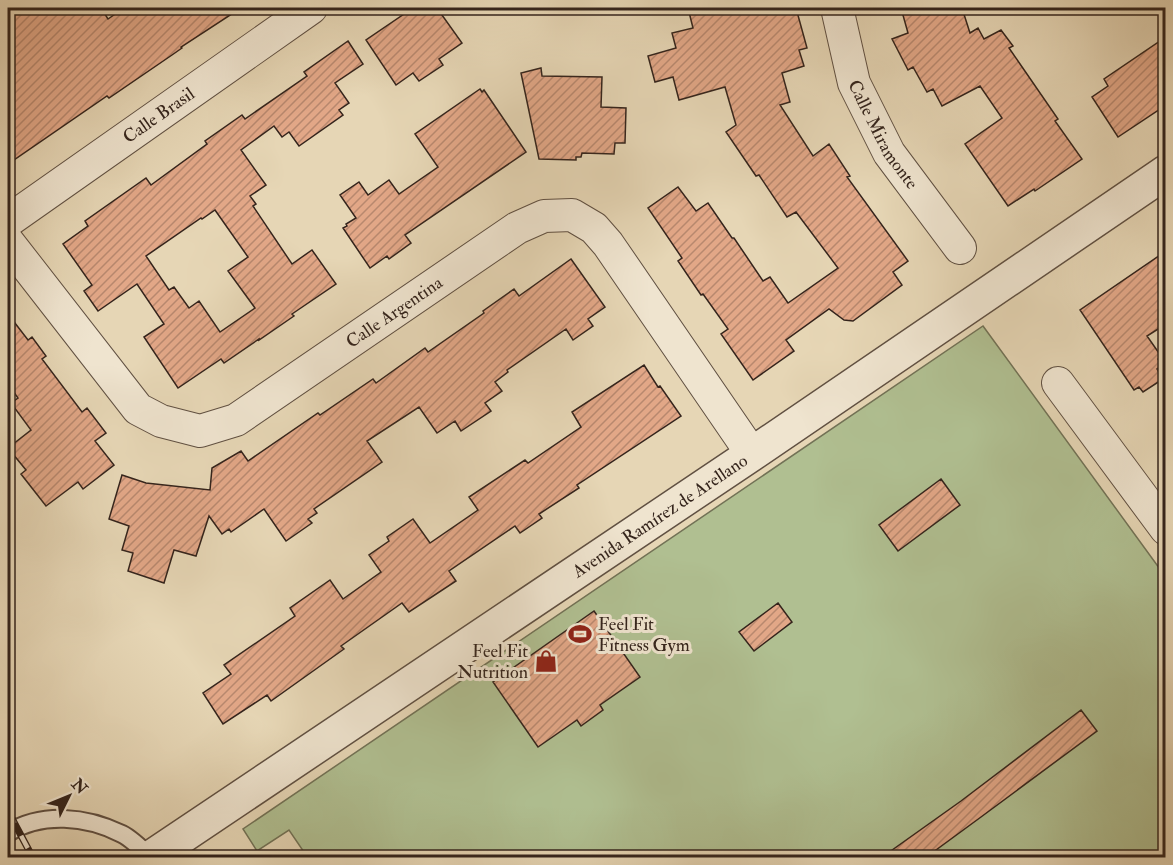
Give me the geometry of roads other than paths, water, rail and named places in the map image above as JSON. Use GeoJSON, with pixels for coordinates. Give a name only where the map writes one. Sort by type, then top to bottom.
{"type":"FeatureCollection","features":[{"type":"Feature","properties":{"kind":"street","name":"Calle Brasil"},"geometry":{"type":"LineString","coordinates":[[8,221],[311,8]]}},
{"type":"Feature","properties":{"kind":"street","name":"Calle Miramonte"},"geometry":{"type":"LineString","coordinates":[[837,8],[854,83],[889,153],[960,248]]}},
{"type":"Feature","properties":{"kind":"street","name":"Avenida Ramírez de Arellano"},"geometry":{"type":"LineString","coordinates":[[151,857],[752,454],[1166,172]]}},
{"type":"Feature","properties":{"kind":"street","name":"Calle Argentina"},"geometry":{"type":"LineString","coordinates":[[8,242],[138,409],[161,421],[200,431],[237,420],[517,228],[544,216],[572,215],[594,228],[608,244],[752,454]]}},
{"type":"Feature","properties":{"kind":"street"},"geometry":{"type":"LineString","coordinates":[[1058,383],[1166,529]]}},
{"type":"Feature","properties":{"kind":"lane"},"geometry":{"type":"LineString","coordinates":[[8,833],[40,821],[57,818],[82,820],[123,834],[151,857]]}},
{"type":"Feature","properties":{"kind":"railway"},"geometry":{"type":"LineString","coordinates":[[8,811],[33,858]]}},
{"type":"Feature","properties":{"kind":"railway"},"geometry":{"type":"LineString","coordinates":[[8,847],[13,858]]}},
{"type":"Feature","properties":{"kind":"place","name":"Feel Fit Fitness Gym"},"geometry":{"type":"Point","coordinates":[580,634]}},
{"type":"Feature","properties":{"kind":"place","name":"Feel Fit Nutrition"},"geometry":{"type":"Point","coordinates":[546,661]}}]}
